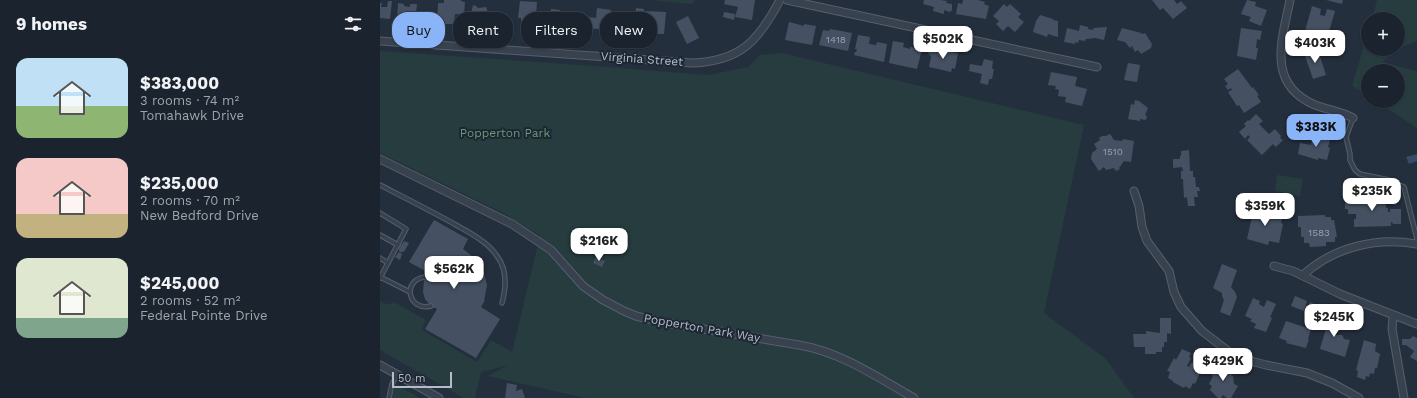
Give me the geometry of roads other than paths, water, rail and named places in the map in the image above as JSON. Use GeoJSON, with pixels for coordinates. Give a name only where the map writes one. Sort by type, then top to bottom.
{"type":"FeatureCollection","features":[{"type":"Feature","properties":{"kind":"street","name":"Virginia Street"},"geometry":{"type":"LineString","coordinates":[[380,41],[693,63],[706,62],[728,57],[747,45],[762,30],[780,0]]}},
{"type":"Feature","properties":{"kind":"street"},"geometry":{"type":"LineString","coordinates":[[787,0],[1097,67]]}},
{"type":"Feature","properties":{"kind":"street"},"geometry":{"type":"LineString","coordinates":[[1290,0],[1280,53],[1280,64],[1289,84],[1296,93],[1305,100],[1353,118]]}},
{"type":"Feature","properties":{"kind":"street","name":"Popperton Park Way"},"geometry":{"type":"LineString","coordinates":[[380,159],[512,224],[551,250],[583,286],[603,300],[624,311],[636,316],[661,322],[792,343],[819,349],[851,362],[914,398]]}},
{"type":"Feature","properties":{"kind":"street"},"geometry":{"type":"LineString","coordinates":[[1134,191],[1140,206],[1142,227],[1147,241],[1169,271],[1174,292],[1181,307],[1202,331],[1228,351],[1247,360],[1312,375],[1342,387],[1359,398]]}},
{"type":"Feature","properties":{"kind":"street"},"geometry":{"type":"LineString","coordinates":[[1303,276],[1312,267],[1342,250],[1358,245],[1389,242],[1417,244]]}},
{"type":"Feature","properties":{"kind":"street"},"geometry":{"type":"LineString","coordinates":[[1274,266],[1293,271],[1340,294],[1393,316],[1417,324]]}},
{"type":"Feature","properties":{"kind":"street"},"geometry":{"type":"LineString","coordinates":[[1393,316],[1392,329],[1404,398]]}},
{"type":"Feature","properties":{"kind":"street"},"geometry":{"type":"LineString","coordinates":[[380,365],[439,398]]}},
{"type":"Feature","properties":{"kind":"lane"},"geometry":{"type":"LineString","coordinates":[[1353,118],[1346,137],[1352,166],[1360,174],[1389,180],[1404,187],[1417,239]]}},
{"type":"Feature","properties":{"kind":"lane"},"geometry":{"type":"LineString","coordinates":[[380,185],[465,230],[492,250],[501,263],[504,271],[506,290],[502,303]]}},
{"type":"Feature","properties":{"kind":"lane"},"geometry":{"type":"LineString","coordinates":[[380,213],[406,228],[380,278],[410,292]]}},
{"type":"Feature","properties":{"kind":"lane"},"geometry":{"type":"LineString","coordinates":[[380,235],[398,245]]}},
{"type":"Feature","properties":{"kind":"lane"},"geometry":{"type":"LineString","coordinates":[[380,258],[388,263]]}},
{"type":"Feature","properties":{"kind":"lane"},"geometry":{"type":"LineString","coordinates":[[426,277],[421,277],[413,283],[410,292],[411,297],[417,304],[421,306],[431,306]]}},
{"type":"Feature","properties":{"kind":"lane"},"geometry":{"type":"LineString","coordinates":[[388,398],[392,384],[397,375]]}},
{"type":"Feature","properties":{"kind":"water"},"geometry":{"type":"Polygon","coordinates":[[[1417,154],[1417,161],[1409,164],[1406,157],[1417,154]]]}},
{"type":"Feature","properties":{"kind":"water"},"geometry":{"type":"Polygon","coordinates":[[[1378,194],[1398,198],[1396,205],[1385,203],[1386,201],[1377,199],[1378,194]]]}},
{"type":"Feature","properties":{"kind":"park label","name":"Popperton Park"},"geometry":{"type":"Point","coordinates":[505,133]}}]}
